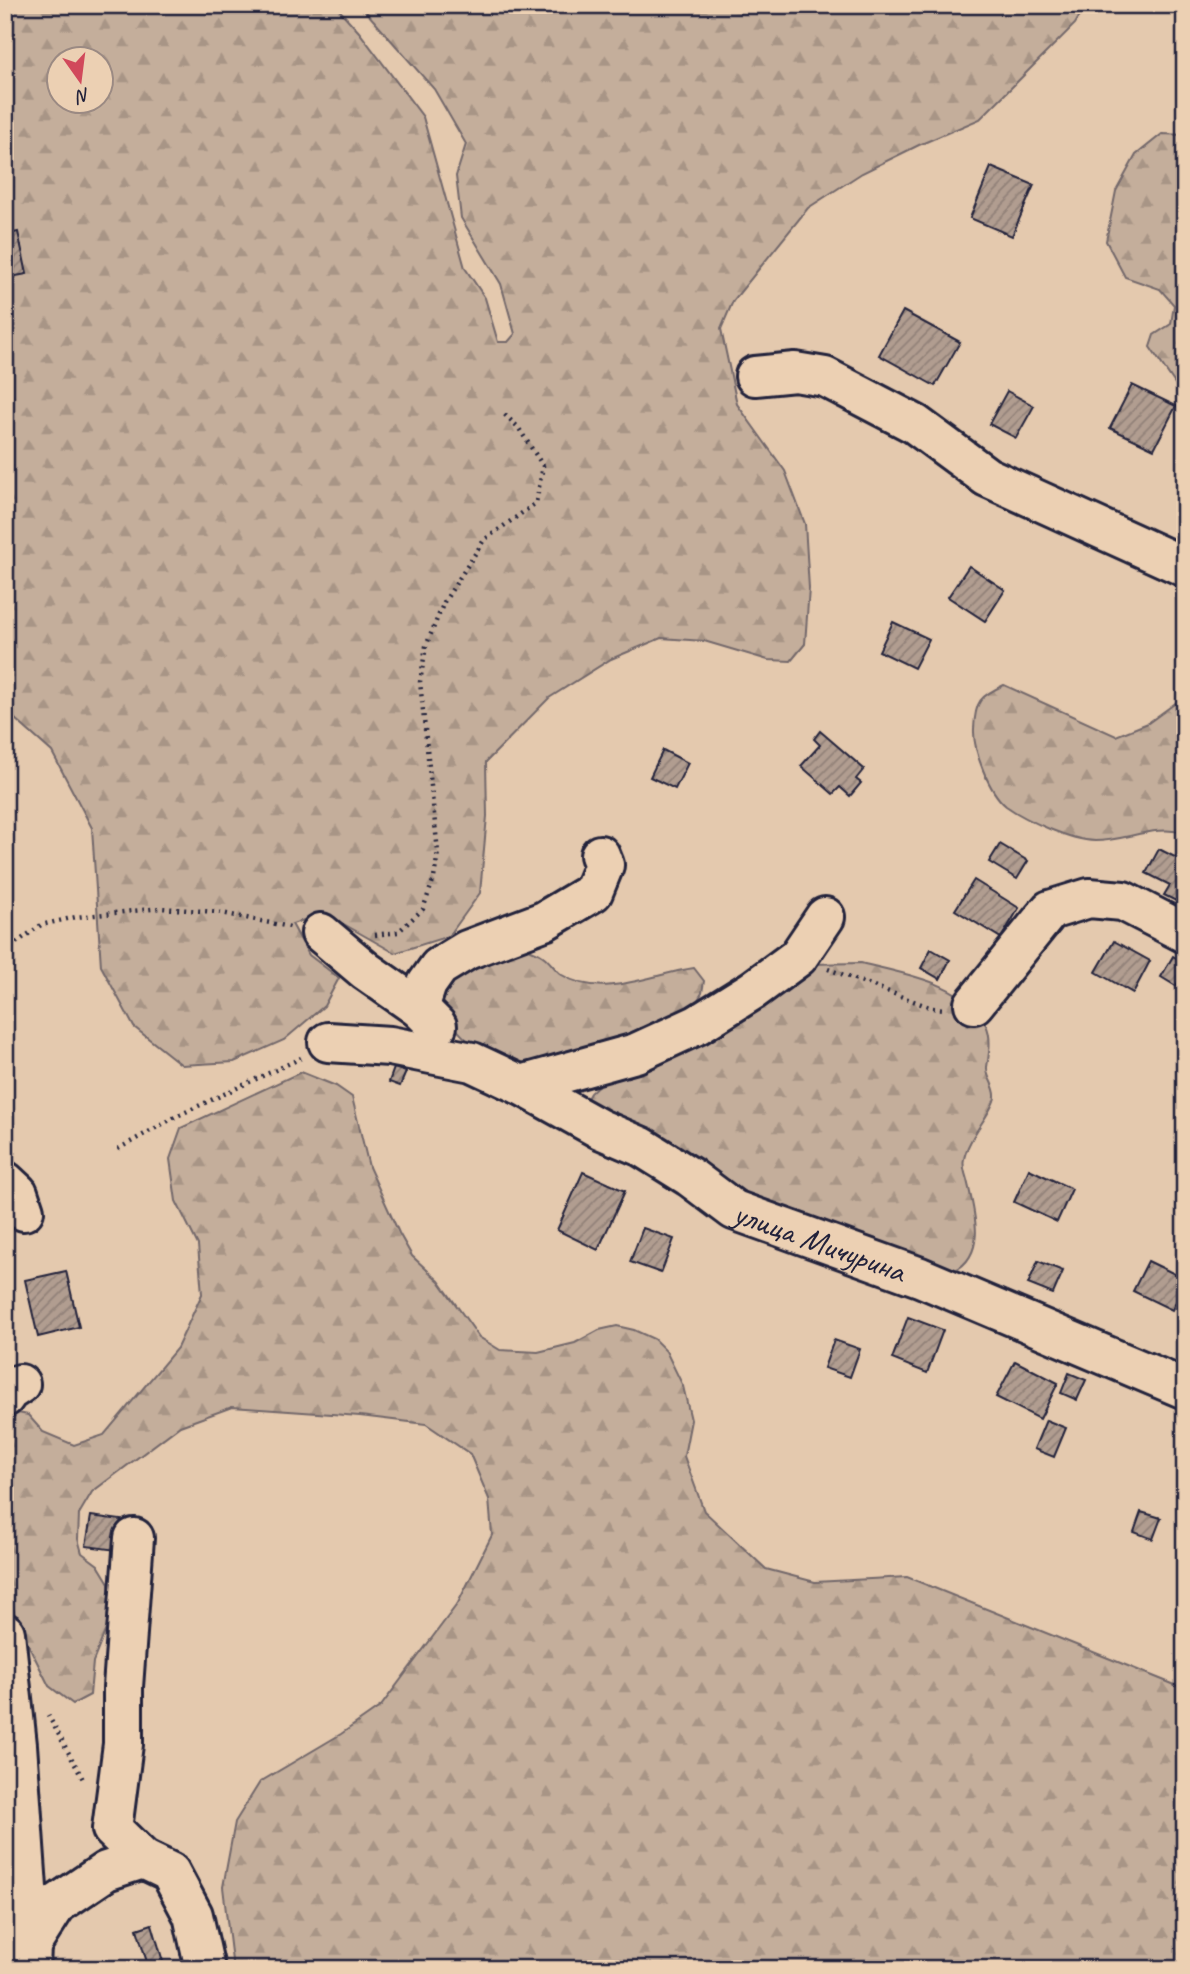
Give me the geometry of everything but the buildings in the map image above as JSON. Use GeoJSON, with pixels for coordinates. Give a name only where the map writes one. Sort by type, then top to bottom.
{"type":"FeatureCollection","features":[{"type":"Feature","properties":{"kind":"street"},"geometry":{"type":"LineString","coordinates":[[755,376],[795,372],[825,377],[915,424],[987,477],[1185,567]]}},
{"type":"Feature","properties":{"kind":"street"},"geometry":{"type":"LineString","coordinates":[[419,1009],[427,984],[439,967],[467,950],[544,920],[593,892],[604,864],[600,855]]}},
{"type":"Feature","properties":{"kind":"street"},"geometry":{"type":"LineString","coordinates":[[974,1004],[1050,910],[1089,898],[1122,901],[1185,933]]}},
{"type":"Feature","properties":{"kind":"street"},"geometry":{"type":"LineString","coordinates":[[522,1085],[636,1053],[673,1037],[720,1011],[798,957],[825,917]]}},
{"type":"Feature","properties":{"kind":"street"},"geometry":{"type":"LineString","coordinates":[[321,933],[366,971],[419,1009],[472,1062]]}},
{"type":"Feature","properties":{"kind":"street"},"geometry":{"type":"LineString","coordinates":[[328,1042],[390,1046],[472,1062]]}},
{"type":"Feature","properties":{"kind":"street","name":"улица Мичурина"},"geometry":{"type":"LineString","coordinates":[[472,1062],[522,1085],[600,1129],[642,1147],[690,1177],[734,1210],[920,1278],[1185,1389]]}},
{"type":"Feature","properties":{"kind":"street"},"geometry":{"type":"LineString","coordinates":[[134,1538],[123,1687],[123,1744],[112,1829],[143,1859],[170,1872],[193,1915],[205,1969]]}},
{"type":"Feature","properties":{"kind":"street"},"geometry":{"type":"LineString","coordinates":[[5,1633],[17,1745],[31,1957]]}},
{"type":"Feature","properties":{"kind":"street"},"geometry":{"type":"LineString","coordinates":[[31,1957],[57,1904],[106,1871],[143,1859]]}},
{"type":"Feature","properties":{"kind":"path"},"geometry":{"type":"LineString","coordinates":[[5,951],[41,925],[76,916],[161,908],[217,912],[355,938],[398,932],[424,909],[438,852],[420,682],[426,646],[444,602],[484,540],[536,503],[543,466],[518,428],[504,414]]}},
{"type":"Feature","properties":{"kind":"path"},"geometry":{"type":"LineString","coordinates":[[798,957],[932,1008],[953,1009],[974,1004]]}},
{"type":"Feature","properties":{"kind":"path"},"geometry":{"type":"LineString","coordinates":[[118,1149],[177,1116],[293,1062],[328,1042]]}},
{"type":"Feature","properties":{"kind":"path"},"geometry":{"type":"LineString","coordinates":[[43,1707],[88,1787]]}},
{"type":"Feature","properties":{"kind":"green space"},"geometry":{"type":"Polygon","coordinates":[[[5,5],[335,5],[359,32],[423,117],[465,268],[485,298],[498,342],[508,342],[515,334],[501,284],[461,218],[456,176],[466,144],[434,89],[360,5],[1086,5],[1075,24],[980,119],[862,173],[808,208],[733,301],[721,329],[737,404],[785,471],[805,524],[809,588],[805,644],[791,661],[768,660],[704,641],[661,638],[611,659],[549,698],[486,762],[487,816],[480,893],[449,936],[395,953],[324,913],[292,924],[309,955],[339,978],[324,1006],[284,1040],[234,1062],[182,1065],[134,1027],[101,966],[92,828],[52,752],[5,710],[5,5]]]}},
{"type":"Feature","properties":{"kind":"green space"},"geometry":{"type":"Polygon","coordinates":[[[1162,134],[1185,135],[1185,393],[1178,388],[1150,347],[1154,335],[1171,324],[1174,305],[1160,289],[1125,277],[1106,241],[1116,191],[1136,155],[1162,134]]]}},
{"type":"Feature","properties":{"kind":"green space"},"geometry":{"type":"Polygon","coordinates":[[[1004,685],[1116,736],[1148,723],[1177,702],[1185,702],[1185,833],[1163,830],[1106,840],[1085,840],[1049,829],[1006,806],[983,770],[974,738],[976,712],[980,701],[1004,685]]]}},
{"type":"Feature","properties":{"kind":"green space"},"geometry":{"type":"Polygon","coordinates":[[[518,945],[543,956],[562,975],[594,985],[627,983],[694,968],[704,981],[702,993],[690,1013],[637,1043],[525,1070],[481,1055],[437,1009],[441,978],[518,945]]]}},
{"type":"Feature","properties":{"kind":"green space"},"geometry":{"type":"Polygon","coordinates":[[[861,963],[913,976],[948,989],[976,1010],[988,1030],[990,1046],[987,1071],[995,1097],[970,1142],[963,1161],[975,1217],[975,1243],[965,1263],[954,1271],[741,1201],[585,1102],[590,1093],[605,1079],[809,964],[861,963]]]}},
{"type":"Feature","properties":{"kind":"green space"},"geometry":{"type":"Polygon","coordinates":[[[301,1072],[336,1086],[352,1097],[369,1167],[399,1233],[412,1256],[439,1281],[479,1337],[500,1350],[538,1352],[575,1343],[599,1330],[617,1326],[654,1339],[666,1351],[683,1386],[691,1420],[684,1456],[704,1511],[766,1569],[815,1582],[907,1577],[1185,1689],[1185,1969],[233,1969],[223,1887],[235,1822],[260,1782],[341,1734],[381,1706],[458,1603],[492,1535],[489,1499],[470,1454],[426,1424],[360,1416],[232,1407],[180,1426],[92,1492],[79,1514],[78,1539],[82,1553],[98,1565],[109,1583],[112,1614],[93,1662],[90,1695],[73,1704],[49,1686],[17,1622],[5,1581],[5,1444],[9,1419],[18,1413],[28,1415],[43,1432],[74,1445],[104,1435],[177,1348],[202,1294],[198,1245],[176,1201],[170,1159],[181,1128],[301,1072]]]}}]}
